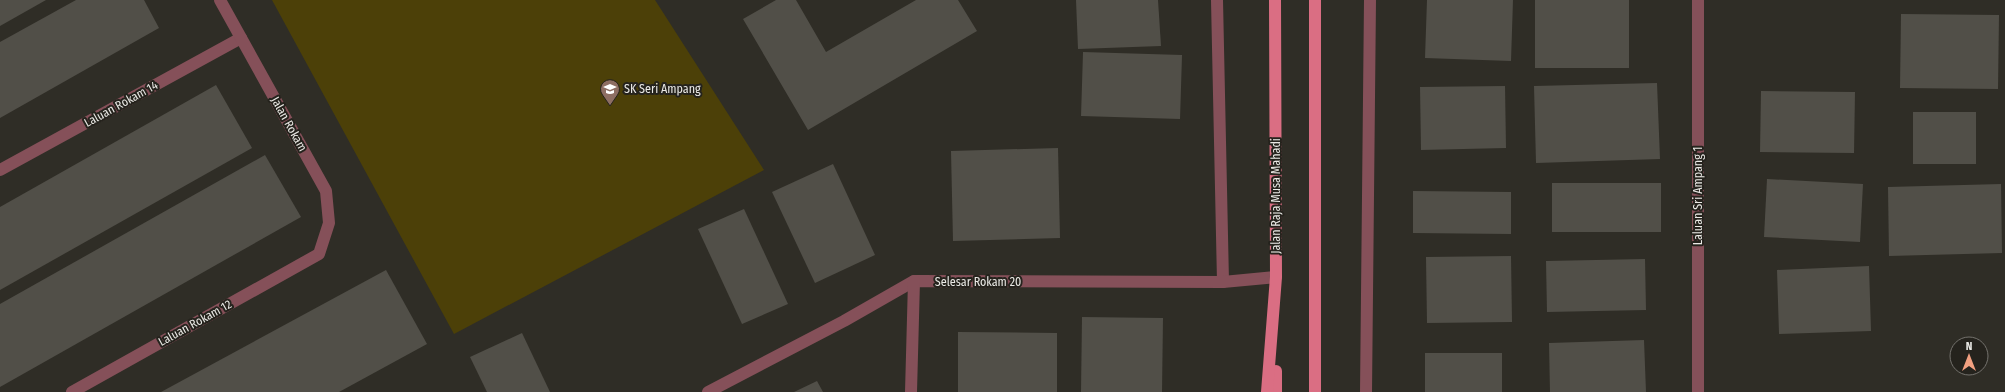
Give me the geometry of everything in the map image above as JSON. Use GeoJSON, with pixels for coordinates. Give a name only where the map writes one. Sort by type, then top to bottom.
{"type":"FeatureCollection","features":[{"type":"Feature","properties":{"kind":"main road","name":"Jalan Raja Musa Mahadi"},"geometry":{"type":"LineString","coordinates":[[1267,392],[1276,277],[1275,0]]}},
{"type":"Feature","properties":{"kind":"main road"},"geometry":{"type":"LineString","coordinates":[[1315,0],[1315,392]]}},
{"type":"Feature","properties":{"kind":"main road"},"geometry":{"type":"LineString","coordinates":[[1276,277],[1276,392]]}},
{"type":"Feature","properties":{"kind":"street","name":"Jalan Rokam"},"geometry":{"type":"LineString","coordinates":[[220,0],[326,191],[328,223],[319,254]]}},
{"type":"Feature","properties":{"kind":"street"},"geometry":{"type":"LineString","coordinates":[[1217,0],[1223,282]]}},
{"type":"Feature","properties":{"kind":"street"},"geometry":{"type":"LineString","coordinates":[[1366,392],[1370,0]]}},
{"type":"Feature","properties":{"kind":"street","name":"Laluan Sri Ampang 1"},"geometry":{"type":"LineString","coordinates":[[1698,0],[1698,392]]}},
{"type":"Feature","properties":{"kind":"street","name":"Laluan Rokam 14"},"geometry":{"type":"LineString","coordinates":[[0,170],[241,38]]}},
{"type":"Feature","properties":{"kind":"street","name":"Laluan Rokam 12"},"geometry":{"type":"LineString","coordinates":[[72,392],[319,254]]}},
{"type":"Feature","properties":{"kind":"street","name":"Selesar Rokam 20"},"geometry":{"type":"LineString","coordinates":[[708,392],[844,321],[914,281],[1223,282],[1276,277]]}},
{"type":"Feature","properties":{"kind":"street"},"geometry":{"type":"LineString","coordinates":[[911,392],[914,281]]}},
{"type":"Feature","properties":{"kind":"shaded area","name":"SK Seri Ampang"},"geometry":{"type":"Polygon","coordinates":[[[272,0],[655,0],[764,170],[454,334],[272,0]]]}},
{"type":"Feature","properties":{"kind":"building"},"geometry":{"type":"Polygon","coordinates":[[[0,0],[46,0],[0,26],[0,0]]]}},
{"type":"Feature","properties":{"kind":"building"},"geometry":{"type":"Polygon","coordinates":[[[76,0],[144,0],[159,28],[0,118],[0,42],[76,0]]]}},
{"type":"Feature","properties":{"kind":"building"},"geometry":{"type":"Polygon","coordinates":[[[776,0],[796,0],[826,52],[916,0],[958,0],[977,31],[808,130],[743,19],[776,0]]]}},
{"type":"Feature","properties":{"kind":"building"},"geometry":{"type":"Polygon","coordinates":[[[1076,0],[1158,0],[1161,46],[1078,49],[1076,0]]]}},
{"type":"Feature","properties":{"kind":"building"},"geometry":{"type":"Polygon","coordinates":[[[1427,0],[1513,0],[1511,61],[1425,58],[1427,0]]]}},
{"type":"Feature","properties":{"kind":"building"},"geometry":{"type":"Polygon","coordinates":[[[1535,0],[1629,0],[1629,68],[1535,68],[1535,0]]]}},
{"type":"Feature","properties":{"kind":"building"},"geometry":{"type":"Polygon","coordinates":[[[1901,14],[1999,15],[1998,89],[1900,88],[1901,14]]]}},
{"type":"Feature","properties":{"kind":"building"},"geometry":{"type":"Polygon","coordinates":[[[1083,52],[1182,55],[1180,119],[1081,116],[1083,52]]]}},
{"type":"Feature","properties":{"kind":"building"},"geometry":{"type":"Polygon","coordinates":[[[1657,83],[1660,159],[1536,163],[1534,86],[1657,83]]]}},
{"type":"Feature","properties":{"kind":"building"},"geometry":{"type":"Polygon","coordinates":[[[216,85],[252,148],[0,290],[0,207],[216,85]]]}},
{"type":"Feature","properties":{"kind":"building"},"geometry":{"type":"Polygon","coordinates":[[[1505,86],[1506,148],[1421,150],[1420,87],[1505,86]]]}},
{"type":"Feature","properties":{"kind":"building"},"geometry":{"type":"Polygon","coordinates":[[[1761,91],[1855,92],[1854,153],[1760,152],[1761,91]]]}},
{"type":"Feature","properties":{"kind":"building"},"geometry":{"type":"Polygon","coordinates":[[[1913,112],[1976,112],[1976,164],[1913,164],[1913,112]]]}},
{"type":"Feature","properties":{"kind":"building"},"geometry":{"type":"Polygon","coordinates":[[[1058,148],[1060,238],[953,241],[951,151],[1058,148]]]}},
{"type":"Feature","properties":{"kind":"building"},"geometry":{"type":"Polygon","coordinates":[[[265,155],[301,217],[0,387],[0,304],[265,155]]]}},
{"type":"Feature","properties":{"kind":"building"},"geometry":{"type":"Polygon","coordinates":[[[833,164],[875,255],[815,283],[772,192],[833,164]]]}},
{"type":"Feature","properties":{"kind":"building"},"geometry":{"type":"Polygon","coordinates":[[[1767,179],[1863,184],[1860,242],[1764,237],[1767,179]]]}},
{"type":"Feature","properties":{"kind":"building"},"geometry":{"type":"Polygon","coordinates":[[[1552,183],[1661,183],[1661,232],[1552,232],[1552,183]]]}},
{"type":"Feature","properties":{"kind":"building"},"geometry":{"type":"Polygon","coordinates":[[[2001,184],[2002,253],[1889,256],[1888,187],[2001,184]]]}},
{"type":"Feature","properties":{"kind":"building"},"geometry":{"type":"Polygon","coordinates":[[[1413,191],[1511,192],[1511,234],[1413,233],[1413,191]]]}},
{"type":"Feature","properties":{"kind":"building"},"geometry":{"type":"Polygon","coordinates":[[[744,209],[788,304],[742,324],[698,229],[744,209]]]}},
{"type":"Feature","properties":{"kind":"building"},"geometry":{"type":"Polygon","coordinates":[[[1511,256],[1512,322],[1427,323],[1426,257],[1511,256]]]}},
{"type":"Feature","properties":{"kind":"building"},"geometry":{"type":"Polygon","coordinates":[[[1645,259],[1646,310],[1547,312],[1546,261],[1645,259]]]}},
{"type":"Feature","properties":{"kind":"building"},"geometry":{"type":"Polygon","coordinates":[[[1869,266],[1871,331],[1779,334],[1777,270],[1869,266]]]}},
{"type":"Feature","properties":{"kind":"building"},"geometry":{"type":"Polygon","coordinates":[[[386,270],[427,344],[339,392],[161,392],[386,270]]]}},
{"type":"Feature","properties":{"kind":"building"},"geometry":{"type":"Polygon","coordinates":[[[1082,317],[1163,318],[1162,392],[1081,392],[1082,317]]]}},
{"type":"Feature","properties":{"kind":"building"},"geometry":{"type":"Polygon","coordinates":[[[958,332],[1057,333],[1057,392],[958,392],[958,332]]]}},
{"type":"Feature","properties":{"kind":"building"},"geometry":{"type":"Polygon","coordinates":[[[522,333],[550,392],[487,392],[470,357],[522,333]]]}},
{"type":"Feature","properties":{"kind":"building"},"geometry":{"type":"Polygon","coordinates":[[[1644,340],[1646,392],[1550,392],[1549,343],[1644,340]]]}},
{"type":"Feature","properties":{"kind":"building"},"geometry":{"type":"Polygon","coordinates":[[[1425,353],[1502,353],[1502,392],[1425,392],[1425,353]]]}},
{"type":"Feature","properties":{"kind":"building"},"geometry":{"type":"Polygon","coordinates":[[[817,381],[823,392],[794,392],[817,381]]]}},
{"type":"Feature","properties":{"kind":"place","name":"SK Seri Ampang"},"geometry":{"type":"Point","coordinates":[610,106]}}]}
